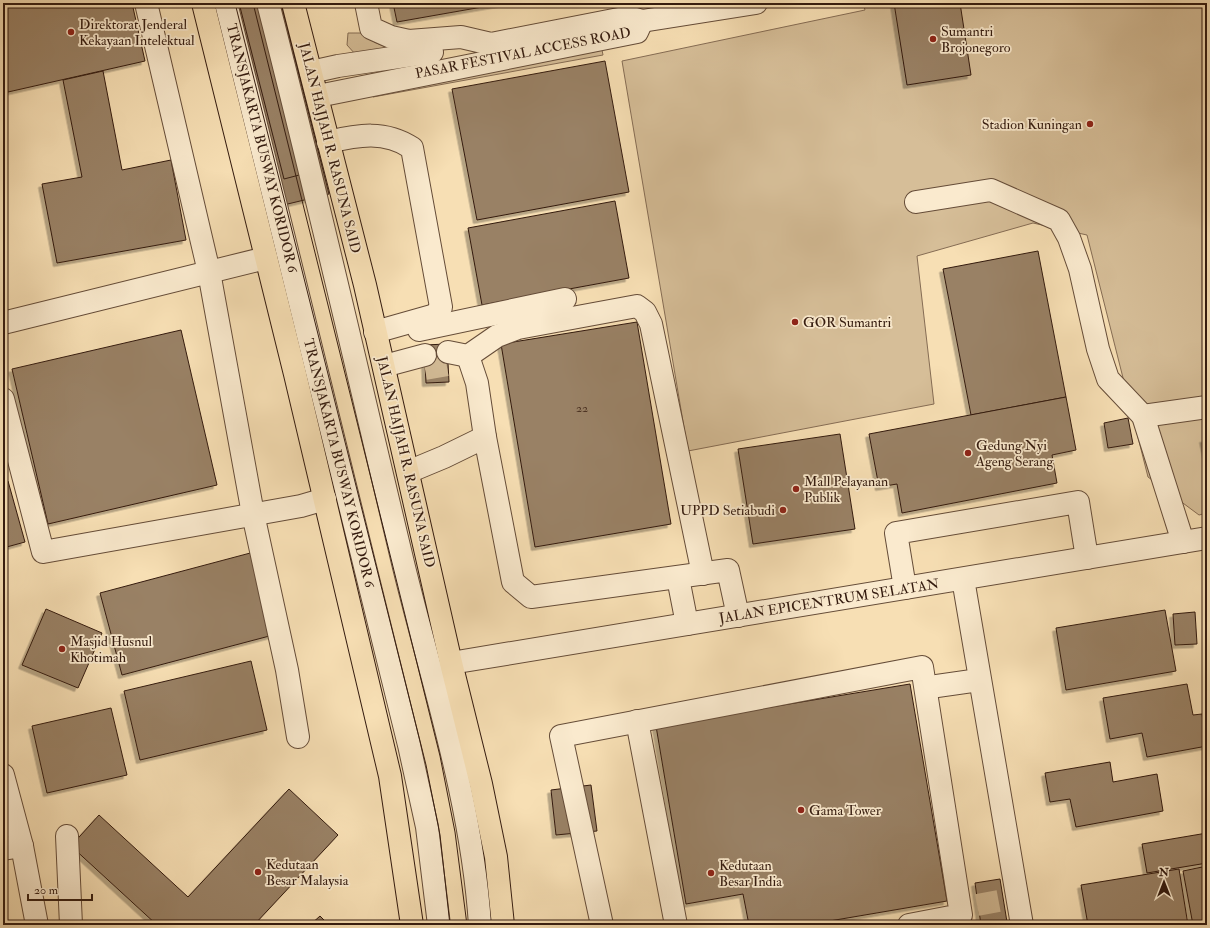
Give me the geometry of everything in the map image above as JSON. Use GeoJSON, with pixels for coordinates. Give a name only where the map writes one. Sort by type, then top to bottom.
{"type":"FeatureCollection","features":[{"type":"Feature","properties":{"kind":"main road"},"geometry":{"type":"LineString","coordinates":[[203,3],[325,499],[390,776],[412,925]]}},
{"type":"Feature","properties":{"kind":"main road","name":"JALAN HAJJAH R. RASUNA SAID"},"geometry":{"type":"LineString","coordinates":[[296,4],[328,142],[377,337],[451,663],[481,784],[496,857],[502,925]]}},
{"type":"Feature","properties":{"kind":"street"},"geometry":{"type":"LineString","coordinates":[[146,3],[209,272],[252,514],[287,670],[298,737]]}},
{"type":"Feature","properties":{"kind":"street","name":"TRANSJAKARTA BUSWAY KORIDOR 6"},"geometry":{"type":"LineString","coordinates":[[226,3],[409,745],[427,828],[439,925]]}},
{"type":"Feature","properties":{"kind":"street"},"geometry":{"type":"LineString","coordinates":[[268,3],[414,608],[464,804],[478,898],[480,925]]}},
{"type":"Feature","properties":{"kind":"street","name":"PASAR FESTIVAL ACCESS ROAD"},"geometry":{"type":"LineString","coordinates":[[366,3],[372,28],[391,37],[409,41],[461,36],[491,44]]}},
{"type":"Feature","properties":{"kind":"street"},"geometry":{"type":"LineString","coordinates":[[642,21],[756,3]]}},
{"type":"Feature","properties":{"kind":"street","name":"PASAR FESTIVAL ACCESS ROAD"},"geometry":{"type":"LineString","coordinates":[[311,72],[338,66],[491,44],[629,17],[642,21],[637,32],[405,77],[318,96]]}},
{"type":"Feature","properties":{"kind":"street"},"geometry":{"type":"LineString","coordinates":[[328,142],[368,134],[402,141],[412,148],[441,307],[435,315],[377,337]]}},
{"type":"Feature","properties":{"kind":"street"},"geometry":{"type":"LineString","coordinates":[[916,202],[991,190],[1059,220],[1069,238],[1080,269],[1098,349],[1108,379],[1143,416],[1183,542]]}},
{"type":"Feature","properties":{"kind":"street"},"geometry":{"type":"LineString","coordinates":[[3,323],[266,258]]}},
{"type":"Feature","properties":{"kind":"street"},"geometry":{"type":"LineString","coordinates":[[377,337],[565,299]]}},
{"type":"Feature","properties":{"kind":"street"},"geometry":{"type":"LineString","coordinates":[[703,574],[651,324],[645,312],[637,306],[518,328],[458,354],[477,383],[485,437],[513,582],[531,597],[678,578],[703,574],[728,570],[738,616]]}},
{"type":"Feature","properties":{"kind":"street"},"geometry":{"type":"LineString","coordinates":[[385,373],[425,362]]}},
{"type":"Feature","properties":{"kind":"street"},"geometry":{"type":"LineString","coordinates":[[3,399],[43,552],[301,506],[325,499]]}},
{"type":"Feature","properties":{"kind":"street"},"geometry":{"type":"LineString","coordinates":[[1143,416],[1207,407]]}},
{"type":"Feature","properties":{"kind":"street"},"geometry":{"type":"LineString","coordinates":[[408,472],[444,458],[485,437]]}},
{"type":"Feature","properties":{"kind":"street"},"geometry":{"type":"LineString","coordinates":[[905,588],[896,533],[1078,502],[1087,558]]}},
{"type":"Feature","properties":{"kind":"street","name":"JALAN EPICENTRUM SELATAN"},"geometry":{"type":"LineString","coordinates":[[451,663],[1207,538]]}},
{"type":"Feature","properties":{"kind":"street"},"geometry":{"type":"LineString","coordinates":[[678,578],[687,624]]}},
{"type":"Feature","properties":{"kind":"street"},"geometry":{"type":"LineString","coordinates":[[963,579],[1010,900],[1022,925]]}},
{"type":"Feature","properties":{"kind":"street"},"geometry":{"type":"LineString","coordinates":[[602,925],[561,736],[922,666],[961,915],[909,925]]}},
{"type":"Feature","properties":{"kind":"street"},"geometry":{"type":"LineString","coordinates":[[937,686],[978,680]]}},
{"type":"Feature","properties":{"kind":"street"},"geometry":{"type":"LineString","coordinates":[[637,721],[676,925]]}},
{"type":"Feature","properties":{"kind":"street"},"geometry":{"type":"LineString","coordinates":[[3,775],[13,847],[37,925]]}},
{"type":"Feature","properties":{"kind":"street"},"geometry":{"type":"LineString","coordinates":[[67,836],[71,925]]}},
{"type":"Feature","properties":{"kind":"shaded area","name":"GOR Sumantri"},"geometry":{"type":"Polygon","coordinates":[[[863,3],[1207,3],[1207,513],[1199,515],[1148,477],[1087,235],[1033,223],[917,256],[934,404],[688,451],[622,61],[865,10],[863,3]]]}},
{"type":"Feature","properties":{"kind":"shaded area"},"geometry":{"type":"Polygon","coordinates":[[[348,33],[371,33],[374,42],[391,49],[356,55],[347,45],[348,33]]]}},
{"type":"Feature","properties":{"kind":"shaded area"},"geometry":{"type":"Polygon","coordinates":[[[601,45],[603,55],[373,97],[372,88],[601,45]]]}},
{"type":"Feature","properties":{"kind":"building","name":"Direktorat Jenderal Kekayaan Intelektual"},"geometry":{"type":"Polygon","coordinates":[[[3,3],[132,3],[145,61],[8,92],[3,69],[3,3]]]}},
{"type":"Feature","properties":{"kind":"building"},"geometry":{"type":"Polygon","coordinates":[[[216,3],[281,3],[329,194],[267,209],[216,3]]]}},
{"type":"Feature","properties":{"kind":"building"},"geometry":{"type":"Polygon","coordinates":[[[239,3],[259,3],[303,174],[284,179],[239,3]]]}},
{"type":"Feature","properties":{"kind":"building"},"geometry":{"type":"Polygon","coordinates":[[[393,3],[505,3],[397,22],[393,3]]]}},
{"type":"Feature","properties":{"kind":"building","name":"Sumantri Brojonegoro"},"geometry":{"type":"Polygon","coordinates":[[[894,3],[960,3],[971,75],[907,85],[894,3]]]}},
{"type":"Feature","properties":{"kind":"building"},"geometry":{"type":"Polygon","coordinates":[[[605,61],[629,192],[477,220],[452,89],[605,61]]]}},
{"type":"Feature","properties":{"kind":"building"},"geometry":{"type":"Polygon","coordinates":[[[103,71],[122,170],[171,160],[186,240],[57,263],[42,184],[82,177],[63,80],[103,71]]]}},
{"type":"Feature","properties":{"kind":"building"},"geometry":{"type":"Polygon","coordinates":[[[615,201],[629,278],[482,305],[468,228],[615,201]]]}},
{"type":"Feature","properties":{"kind":"building"},"geometry":{"type":"Polygon","coordinates":[[[1038,251],[1066,397],[971,415],[943,269],[1038,251]]]}},
{"type":"Feature","properties":{"kind":"building"},"geometry":{"type":"Polygon","coordinates":[[[637,322],[671,524],[535,547],[501,344],[637,322]]]}},
{"type":"Feature","properties":{"kind":"building"},"geometry":{"type":"Polygon","coordinates":[[[181,330],[217,485],[48,524],[12,369],[181,330]]]}},
{"type":"Feature","properties":{"kind":"building"},"geometry":{"type":"Polygon","coordinates":[[[447,344],[449,382],[426,383],[424,345],[447,344]]]}},
{"type":"Feature","properties":{"kind":"building","name":"Gedung Nyi Ageng Serang"},"geometry":{"type":"Polygon","coordinates":[[[1066,397],[1076,450],[1052,455],[1057,483],[902,513],[897,484],[879,487],[869,434],[1066,397]]]}},
{"type":"Feature","properties":{"kind":"building"},"geometry":{"type":"Polygon","coordinates":[[[1128,418],[1133,444],[1108,448],[1104,423],[1128,418]]]}},
{"type":"Feature","properties":{"kind":"building","name":"Mall Pelayanan Publik"},"geometry":{"type":"Polygon","coordinates":[[[840,434],[855,529],[753,544],[738,449],[840,434]]]}},
{"type":"Feature","properties":{"kind":"building"},"geometry":{"type":"Polygon","coordinates":[[[1203,439],[1207,439],[1207,458],[1203,439]]]}},
{"type":"Feature","properties":{"kind":"building"},"geometry":{"type":"Polygon","coordinates":[[[8,481],[25,542],[3,548],[3,483],[8,481]]]}},
{"type":"Feature","properties":{"kind":"building"},"geometry":{"type":"Polygon","coordinates":[[[254,552],[277,634],[122,675],[100,593],[254,552]]]}},
{"type":"Feature","properties":{"kind":"building","name":"Masjid Husnul Khotimah"},"geometry":{"type":"Polygon","coordinates":[[[46,609],[102,633],[78,688],[22,665],[46,609]]]}},
{"type":"Feature","properties":{"kind":"building"},"geometry":{"type":"Polygon","coordinates":[[[1165,610],[1176,671],[1066,690],[1056,628],[1165,610]]]}},
{"type":"Feature","properties":{"kind":"building"},"geometry":{"type":"Polygon","coordinates":[[[1195,612],[1197,644],[1175,645],[1173,614],[1195,612]]]}},
{"type":"Feature","properties":{"kind":"building"},"geometry":{"type":"Polygon","coordinates":[[[251,661],[267,730],[140,760],[124,691],[251,661]]]}},
{"type":"Feature","properties":{"kind":"building","name":"Gama Tower"},"geometry":{"type":"Polygon","coordinates":[[[910,684],[947,901],[806,925],[749,925],[743,894],[686,904],[656,726],[910,684]]]}},
{"type":"Feature","properties":{"kind":"building"},"geometry":{"type":"Polygon","coordinates":[[[1187,684],[1193,715],[1202,714],[1207,746],[1147,757],[1142,733],[1110,739],[1103,698],[1187,684]]]}},
{"type":"Feature","properties":{"kind":"building"},"geometry":{"type":"Polygon","coordinates":[[[111,708],[127,775],[47,793],[32,726],[111,708]]]}},
{"type":"Feature","properties":{"kind":"building"},"geometry":{"type":"Polygon","coordinates":[[[1110,762],[1113,782],[1157,774],[1163,811],[1076,827],[1070,799],[1050,802],[1045,773],[1110,762]]]}},
{"type":"Feature","properties":{"kind":"building"},"geometry":{"type":"Polygon","coordinates":[[[591,785],[597,831],[556,835],[551,790],[591,785]]]}},
{"type":"Feature","properties":{"kind":"building","name":"Kedutaan Besar Malaysia"},"geometry":{"type":"Polygon","coordinates":[[[289,789],[338,835],[254,925],[157,925],[71,846],[99,815],[188,897],[289,789]]]}},
{"type":"Feature","properties":{"kind":"building"},"geometry":{"type":"Polygon","coordinates":[[[1207,833],[1207,863],[1147,873],[1142,844],[1207,833]]]}},
{"type":"Feature","properties":{"kind":"building"},"geometry":{"type":"Polygon","coordinates":[[[1207,866],[1207,925],[1193,925],[1183,871],[1207,866]]]}},
{"type":"Feature","properties":{"kind":"building"},"geometry":{"type":"Polygon","coordinates":[[[1179,869],[1188,925],[1088,925],[1081,885],[1179,869]]]}},
{"type":"Feature","properties":{"kind":"building"},"geometry":{"type":"Polygon","coordinates":[[[1000,879],[1007,922],[981,925],[975,883],[1000,879]]]}},
{"type":"Feature","properties":{"kind":"building"},"geometry":{"type":"Polygon","coordinates":[[[320,916],[329,925],[310,925],[320,916]]]}},
{"type":"Feature","properties":{"kind":"tunnel"},"geometry":{"type":"LineString","coordinates":[[425,369],[448,365],[468,356]]}},
{"type":"Feature","properties":{"kind":"tunnel"},"geometry":{"type":"LineString","coordinates":[[977,905],[1004,900]]}},
{"type":"Feature","properties":{"kind":"tram line"},"geometry":{"type":"LineString","coordinates":[[235,3],[426,765],[440,835],[450,925]]}},
{"type":"Feature","properties":{"kind":"tram line"},"geometry":{"type":"LineString","coordinates":[[253,3],[440,756],[455,832],[467,925]]}},
{"type":"Feature","properties":{"kind":"place","name":"Direktorat Jenderal Kekayaan Intelektual"},"geometry":{"type":"Point","coordinates":[71,32]}},
{"type":"Feature","properties":{"kind":"place","name":"Sumantri Brojonegoro"},"geometry":{"type":"Point","coordinates":[933,39]}},
{"type":"Feature","properties":{"kind":"place","name":"Stadion Kuningan"},"geometry":{"type":"Point","coordinates":[1090,124]}},
{"type":"Feature","properties":{"kind":"place","name":"GOR Sumantri"},"geometry":{"type":"Point","coordinates":[795,322]}},
{"type":"Feature","properties":{"kind":"place","name":"Gedung Nyi Ageng Serang"},"geometry":{"type":"Point","coordinates":[968,453]}},
{"type":"Feature","properties":{"kind":"place","name":"Mall Pelayanan Publik"},"geometry":{"type":"Point","coordinates":[796,489]}},
{"type":"Feature","properties":{"kind":"place","name":"UPPD Setiabudi"},"geometry":{"type":"Point","coordinates":[783,510]}},
{"type":"Feature","properties":{"kind":"place","name":"Masjid Husnul Khotimah"},"geometry":{"type":"Point","coordinates":[62,649]}},
{"type":"Feature","properties":{"kind":"place","name":"Gama Tower"},"geometry":{"type":"Point","coordinates":[801,810]}},
{"type":"Feature","properties":{"kind":"place","name":"Kedutaan Besar Malaysia"},"geometry":{"type":"Point","coordinates":[258,872]}},
{"type":"Feature","properties":{"kind":"place","name":"Kedutaan Besar India"},"geometry":{"type":"Point","coordinates":[711,873]}}]}
